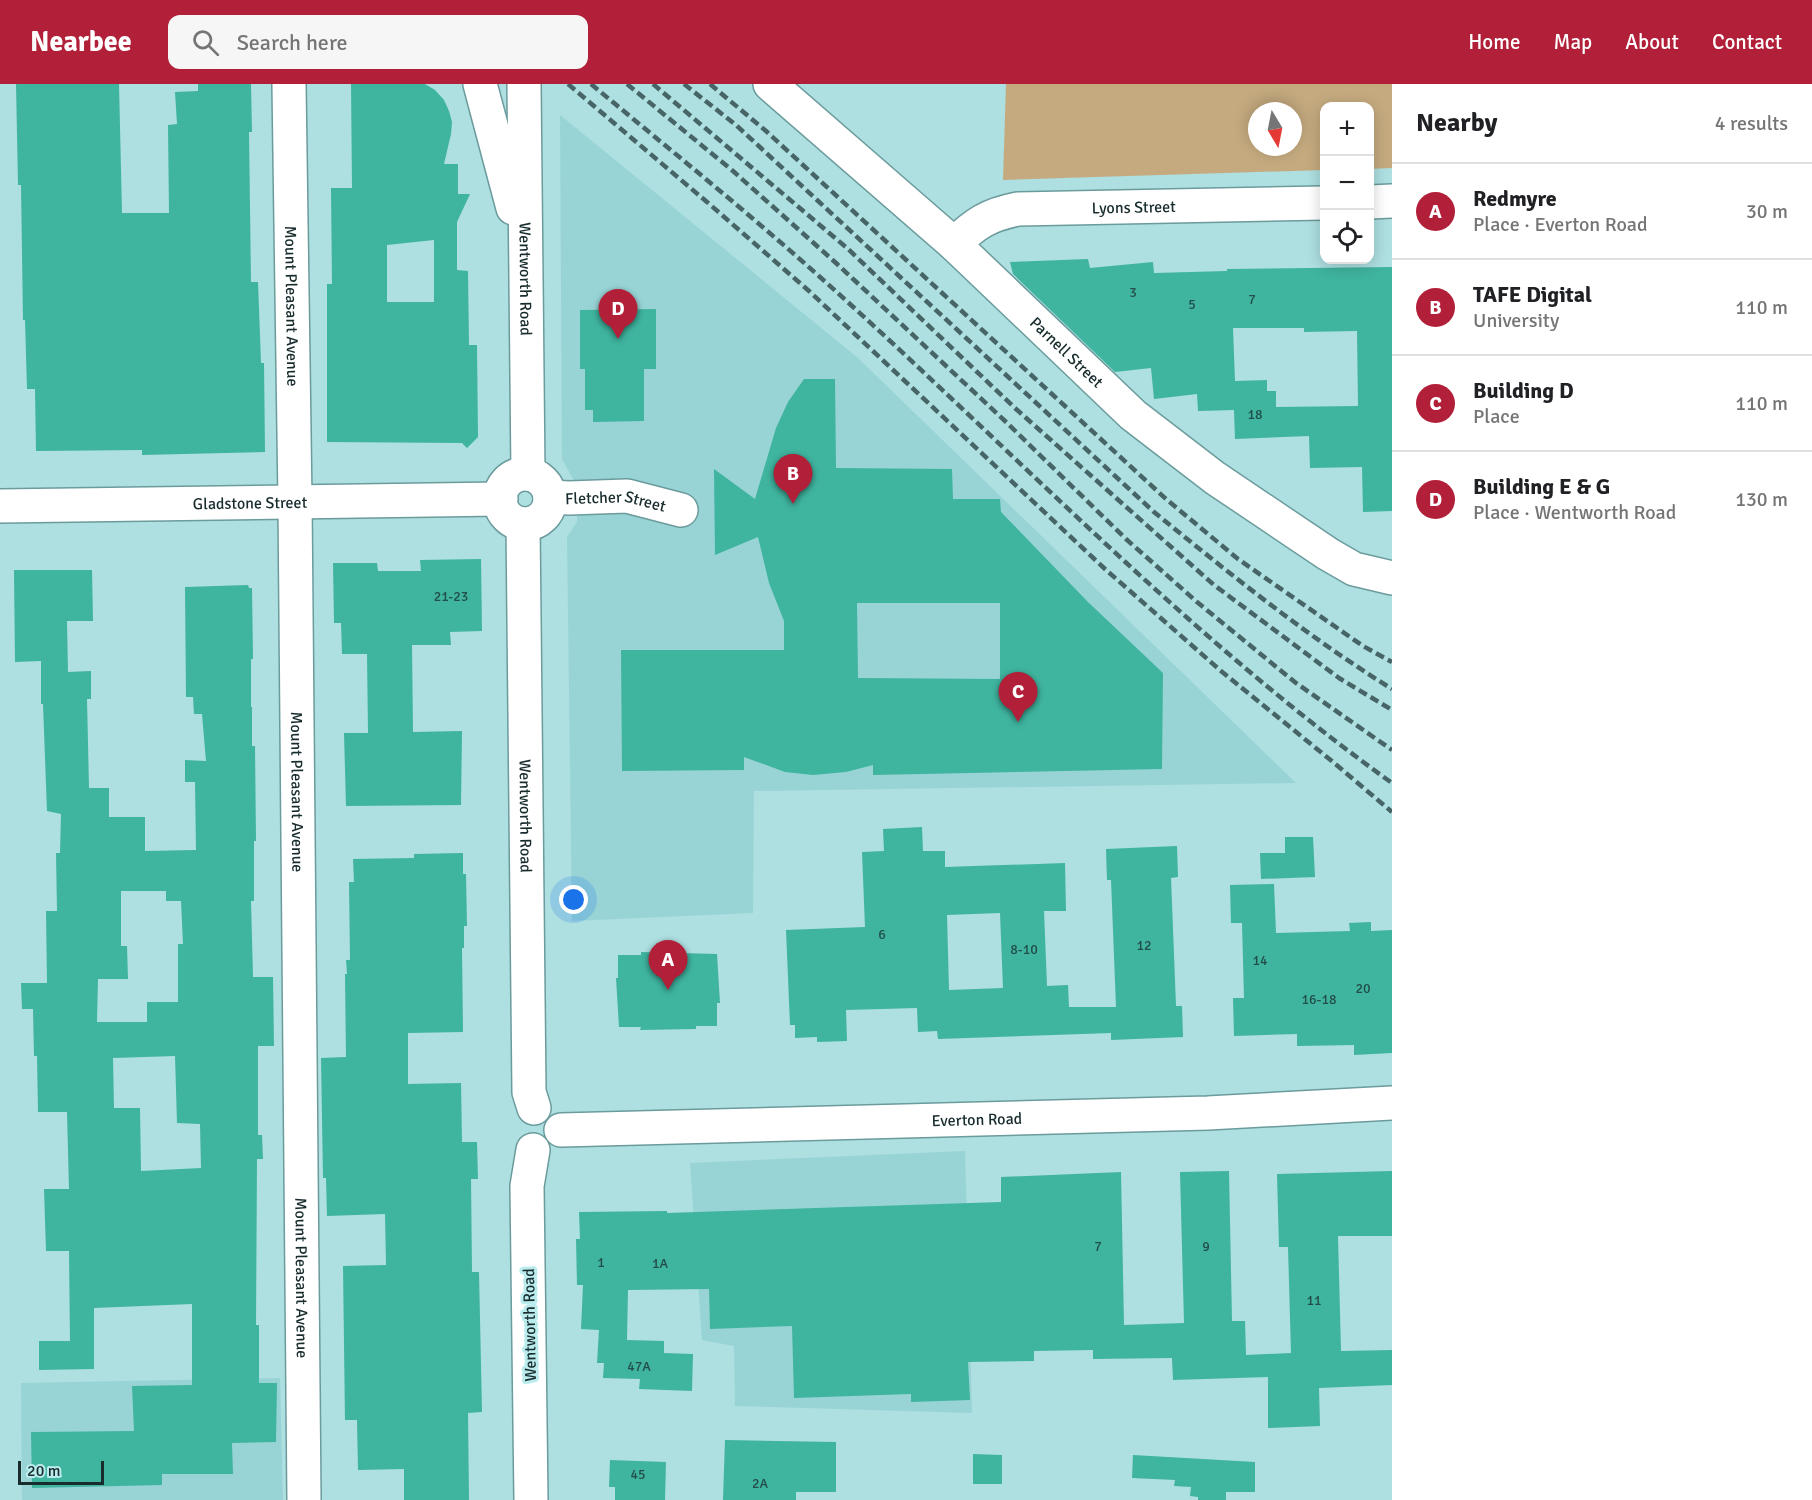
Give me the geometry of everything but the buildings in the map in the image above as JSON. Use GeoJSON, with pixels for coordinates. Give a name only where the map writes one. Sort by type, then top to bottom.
{"type":"FeatureCollection","features":[{"type":"Feature","properties":{"kind":"street","name":"Mount Pleasant Avenue"},"geometry":{"type":"LineString","coordinates":[[289,84],[304,1500]]}},
{"type":"Feature","properties":{"kind":"street"},"geometry":{"type":"LineString","coordinates":[[480,84],[525,256]]}},
{"type":"Feature","properties":{"kind":"street","name":"Wentworth Road"},"geometry":{"type":"LineString","coordinates":[[525,84],[525,256],[539,485]]}},
{"type":"Feature","properties":{"kind":"street","name":"Parnell Street"},"geometry":{"type":"LineString","coordinates":[[770,84],[954,244],[1133,415],[1215,478],[1328,554],[1354,569],[1392,578]]}},
{"type":"Feature","properties":{"kind":"street"},"geometry":{"type":"LineString","coordinates":[[1374,202],[1392,201]]}},
{"type":"Feature","properties":{"kind":"street","name":"Lyons Street"},"geometry":{"type":"LineString","coordinates":[[954,244],[971,227],[985,218],[1018,209],[1320,203]]}},
{"type":"Feature","properties":{"kind":"street"},"geometry":{"type":"LineString","coordinates":[[514,477],[539,485],[547,511],[537,521],[523,524],[508,516],[503,510],[501,499],[504,486],[514,477]]}},
{"type":"Feature","properties":{"kind":"street","name":"Fletcher Street"},"geometry":{"type":"LineString","coordinates":[[539,485],[569,498],[627,496],[681,510]]}},
{"type":"Feature","properties":{"kind":"street","name":"Gladstone Street"},"geometry":{"type":"LineString","coordinates":[[0,506],[501,499]]}},
{"type":"Feature","properties":{"kind":"street","name":"Wentworth Road"},"geometry":{"type":"LineString","coordinates":[[523,524],[529,1082],[534,1108]]}},
{"type":"Feature","properties":{"kind":"street","name":"Everton Road"},"geometry":{"type":"LineString","coordinates":[[561,1130],[1208,1113],[1392,1103]]}},
{"type":"Feature","properties":{"kind":"street"},"geometry":{"type":"LineString","coordinates":[[541,1107],[553,1112],[558,1117],[561,1130],[560,1136],[552,1147],[540,1151],[533,1150],[522,1143],[517,1129],[522,1115],[534,1108],[541,1107]]}},
{"type":"Feature","properties":{"kind":"street","name":"Wentworth Road"},"geometry":{"type":"LineString","coordinates":[[531,1500],[527,1186],[533,1150]]}},
{"type":"Feature","properties":{"kind":"shaded area"},"geometry":{"type":"Polygon","coordinates":[[[1006,84],[1392,84],[1392,168],[1374,169],[1374,102],[1320,102],[1320,170],[1003,180],[1006,84]]]}},
{"type":"Feature","properties":{"kind":"shaded area"},"geometry":{"type":"Polygon","coordinates":[[[560,115],[858,358],[1296,783],[754,791],[753,913],[572,921],[567,537],[577,522],[577,486],[562,459],[560,115]]]}},
{"type":"Feature","properties":{"kind":"shaded area"},"geometry":{"type":"Polygon","coordinates":[[[965,1151],[972,1413],[735,1406],[734,1346],[702,1340],[690,1163],[965,1151]]]}},
{"type":"Feature","properties":{"kind":"shaded area"},"geometry":{"type":"Polygon","coordinates":[[[280,1378],[283,1500],[22,1500],[21,1383],[280,1378]]]}},
{"type":"Feature","properties":{"kind":"railway"},"geometry":{"type":"LineString","coordinates":[[568,84],[809,291],[1105,569],[1221,671],[1392,812]]}},
{"type":"Feature","properties":{"kind":"railway"},"geometry":{"type":"LineString","coordinates":[[591,84],[820,277],[1099,538],[1242,665],[1315,725],[1392,783]]}},
{"type":"Feature","properties":{"kind":"railway"},"geometry":{"type":"LineString","coordinates":[[627,84],[733,171],[836,263],[1005,421],[1126,539],[1197,602],[1296,683],[1392,750]]}},
{"type":"Feature","properties":{"kind":"railway"},"geometry":{"type":"LineString","coordinates":[[653,84],[847,248],[1016,409],[1214,585],[1339,678],[1392,710]]}},
{"type":"Feature","properties":{"kind":"railway"},"geometry":{"type":"LineString","coordinates":[[684,84],[736,125],[1154,512],[1300,626],[1392,689]]}},
{"type":"Feature","properties":{"kind":"railway"},"geometry":{"type":"LineString","coordinates":[[710,84],[766,131],[1166,499],[1238,559],[1363,646],[1392,662]]}},
{"type":"Feature","properties":{"kind":"place","name":"Building E & G"},"geometry":{"type":"Point","coordinates":[618,339]}},
{"type":"Feature","properties":{"kind":"place","name":"TAFE Digital"},"geometry":{"type":"Point","coordinates":[793,504]}},
{"type":"Feature","properties":{"kind":"place","name":"Building D"},"geometry":{"type":"Point","coordinates":[1018,722]}},
{"type":"Feature","properties":{"kind":"place","name":"Redmyre"},"geometry":{"type":"Point","coordinates":[668,990]}}]}
